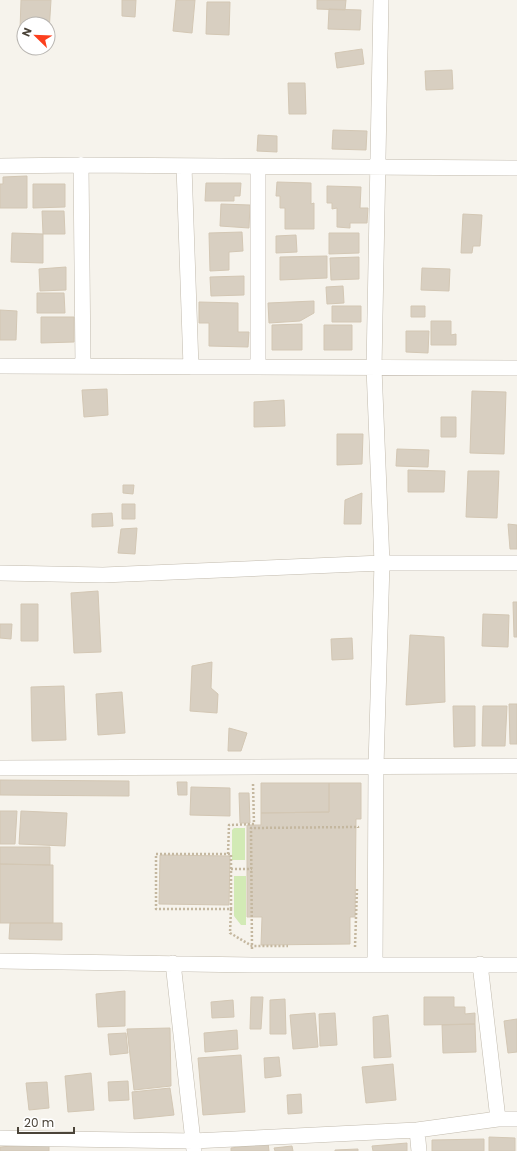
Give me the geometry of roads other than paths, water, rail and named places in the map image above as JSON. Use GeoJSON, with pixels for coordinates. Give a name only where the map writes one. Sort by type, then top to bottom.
{"type":"FeatureCollection","features":[{"type":"Feature","properties":{"kind":"street"},"geometry":{"type":"LineString","coordinates":[[375,964],[376,766],[382,563],[374,368],[381,0]]}},
{"type":"Feature","properties":{"kind":"street"},"geometry":{"type":"LineString","coordinates":[[0,166],[517,168]]}},
{"type":"Feature","properties":{"kind":"street"},"geometry":{"type":"LineString","coordinates":[[81,166],[83,366]]}},
{"type":"Feature","properties":{"kind":"street"},"geometry":{"type":"LineString","coordinates":[[184,166],[191,367]]}},
{"type":"Feature","properties":{"kind":"street"},"geometry":{"type":"LineString","coordinates":[[258,167],[258,367]]}},
{"type":"Feature","properties":{"kind":"street"},"geometry":{"type":"LineString","coordinates":[[0,366],[517,368]]}},
{"type":"Feature","properties":{"kind":"street"},"geometry":{"type":"LineString","coordinates":[[0,573],[103,576],[382,563],[517,563]]}},
{"type":"Feature","properties":{"kind":"street"},"geometry":{"type":"LineString","coordinates":[[0,768],[517,766]]}},
{"type":"Feature","properties":{"kind":"street"},"geometry":{"type":"LineString","coordinates":[[0,961],[252,965],[517,965]]}},
{"type":"Feature","properties":{"kind":"street"},"geometry":{"type":"LineString","coordinates":[[172,963],[193,1146]]}},
{"type":"Feature","properties":{"kind":"street"},"geometry":{"type":"LineString","coordinates":[[480,964],[498,1119]]}},
{"type":"Feature","properties":{"kind":"street"},"geometry":{"type":"LineString","coordinates":[[0,1138],[193,1146],[417,1130],[498,1119],[517,1119]]}},
{"type":"Feature","properties":{"kind":"street"},"geometry":{"type":"LineString","coordinates":[[417,1130],[419,1151]]}}]}
